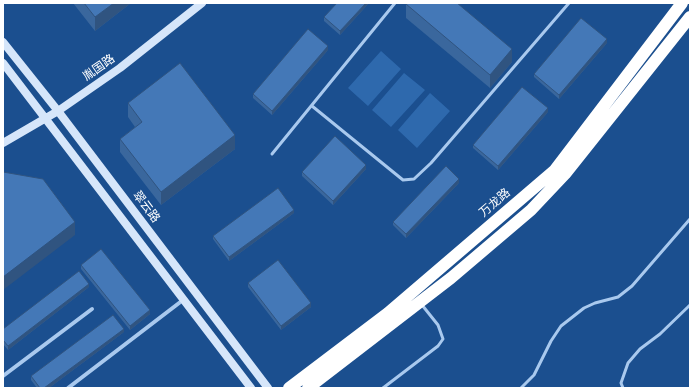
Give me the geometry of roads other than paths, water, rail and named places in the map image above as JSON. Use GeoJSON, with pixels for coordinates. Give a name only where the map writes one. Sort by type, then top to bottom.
{"type":"FeatureCollection","features":[{"type":"Feature","properties":{"kind":"highway","name":"万龙路"},"geometry":{"type":"LineString","coordinates":[[289,388],[388,313],[555,170],[680,4]]}},
{"type":"Feature","properties":{"kind":"highway"},"geometry":{"type":"LineString","coordinates":[[308,388],[420,302],[531,210],[565,174],[690,16]]}},
{"type":"Feature","properties":{"kind":"street","name":"胤国路"},"geometry":{"type":"LineString","coordinates":[[3,143],[58,111],[120,68],[202,3]]}},
{"type":"Feature","properties":{"kind":"street"},"geometry":{"type":"LineString","coordinates":[[680,4],[690,16]]}},
{"type":"Feature","properties":{"kind":"street","name":"翠云路"},"geometry":{"type":"LineString","coordinates":[[3,42],[58,111],[268,388]]}},
{"type":"Feature","properties":{"kind":"street"},"geometry":{"type":"LineString","coordinates":[[3,63],[44,119],[251,388]]}},
{"type":"Feature","properties":{"kind":"street"},"geometry":{"type":"LineString","coordinates":[[68,388],[183,300]]}},
{"type":"Feature","properties":{"kind":"street"},"geometry":{"type":"LineString","coordinates":[[3,376],[92,309]]}},
{"type":"Feature","properties":{"kind":"lane"},"geometry":{"type":"LineString","coordinates":[[272,154],[395,3]]}},
{"type":"Feature","properties":{"kind":"lane"},"geometry":{"type":"LineString","coordinates":[[312,106],[403,180],[414,179],[431,163],[569,3]]}},
{"type":"Feature","properties":{"kind":"lane"},"geometry":{"type":"LineString","coordinates":[[521,388],[534,375],[551,341],[561,326],[584,308],[595,303],[618,297],[632,286],[690,219]]}},
{"type":"Feature","properties":{"kind":"lane"},"geometry":{"type":"LineString","coordinates":[[383,388],[438,346],[443,339],[438,325],[420,302]]}},
{"type":"Feature","properties":{"kind":"lane"},"geometry":{"type":"LineString","coordinates":[[623,388],[621,383],[628,362],[690,305]]}}]}
